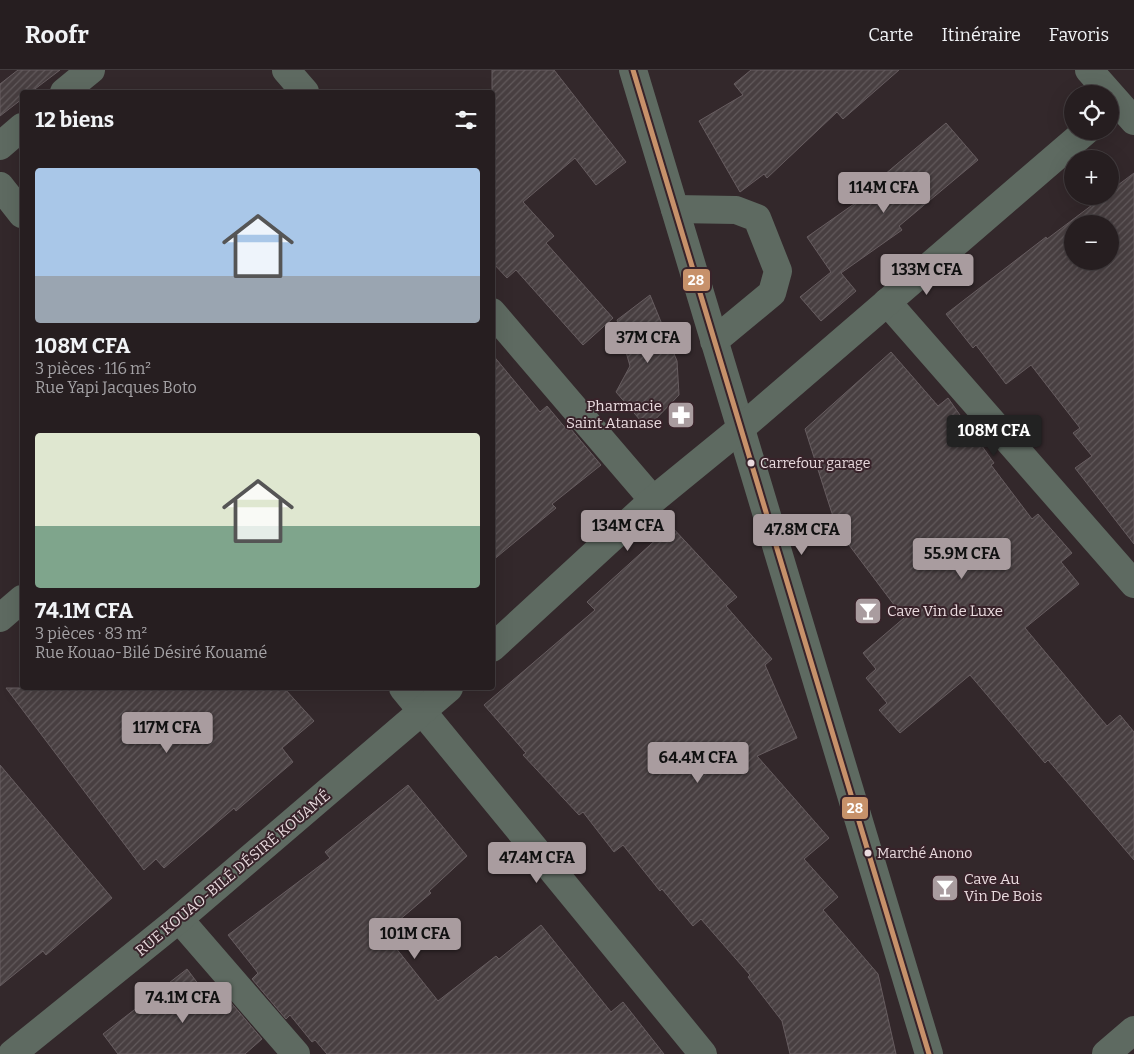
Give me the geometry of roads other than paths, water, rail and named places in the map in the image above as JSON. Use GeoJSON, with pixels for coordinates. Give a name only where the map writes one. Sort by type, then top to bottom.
{"type":"FeatureCollection","features":[{"type":"Feature","properties":{"kind":"street"},"geometry":{"type":"LineString","coordinates":[[66,90],[91,70]]}},
{"type":"Feature","properties":{"kind":"street"},"geometry":{"type":"LineString","coordinates":[[286,70],[303,90]]}},
{"type":"Feature","properties":{"kind":"street"},"geometry":{"type":"LineString","coordinates":[[633,70],[740,429],[843,760],[929,1054]]}},
{"type":"Feature","properties":{"kind":"street"},"geometry":{"type":"LineString","coordinates":[[1090,70],[1124,106]]}},
{"type":"Feature","properties":{"kind":"street"},"geometry":{"type":"LineString","coordinates":[[0,146],[20,129]]}},
{"type":"Feature","properties":{"kind":"street"},"geometry":{"type":"LineString","coordinates":[[495,645],[653,500],[740,429],[1076,140]]}},
{"type":"Feature","properties":{"kind":"street"},"geometry":{"type":"LineString","coordinates":[[0,186],[20,211]]}},
{"type":"Feature","properties":{"kind":"street"},"geometry":{"type":"LineString","coordinates":[[675,209],[736,210],[757,218],[778,271],[772,293],[714,341]]}},
{"type":"Feature","properties":{"kind":"street"},"geometry":{"type":"LineString","coordinates":[[887,302],[1134,584]]}},
{"type":"Feature","properties":{"kind":"street"},"geometry":{"type":"LineString","coordinates":[[495,316],[653,500]]}},
{"type":"Feature","properties":{"kind":"street"},"geometry":{"type":"LineString","coordinates":[[0,618],[20,601]]}},
{"type":"Feature","properties":{"kind":"street"},"geometry":{"type":"LineString","coordinates":[[405,690],[703,1054]]}},
{"type":"Feature","properties":{"kind":"street","name":"RUE KOUAO-BILÉ DÉSIRÉ KOUAMÉ"},"geometry":{"type":"LineString","coordinates":[[12,1054],[179,919],[447,690]]}},
{"type":"Feature","properties":{"kind":"street"},"geometry":{"type":"LineString","coordinates":[[179,919],[296,1054]]}},
{"type":"Feature","properties":{"kind":"street"},"geometry":{"type":"LineString","coordinates":[[1106,1054],[1134,1030]]}},
{"type":"Feature","properties":{"kind":"place","name":"Pharmacie Saint Atanase"},"geometry":{"type":"Point","coordinates":[681,415]}},
{"type":"Feature","properties":{"kind":"place","name":"Carrefour garage"},"geometry":{"type":"Point","coordinates":[751,463]}},
{"type":"Feature","properties":{"kind":"place","name":"Cave Vin de Luxe"},"geometry":{"type":"Point","coordinates":[868,611]}},
{"type":"Feature","properties":{"kind":"place","name":"Marché Anono"},"geometry":{"type":"Point","coordinates":[868,853]}},
{"type":"Feature","properties":{"kind":"place","name":"Cave Au Vin De Bois"},"geometry":{"type":"Point","coordinates":[945,888]}}]}
